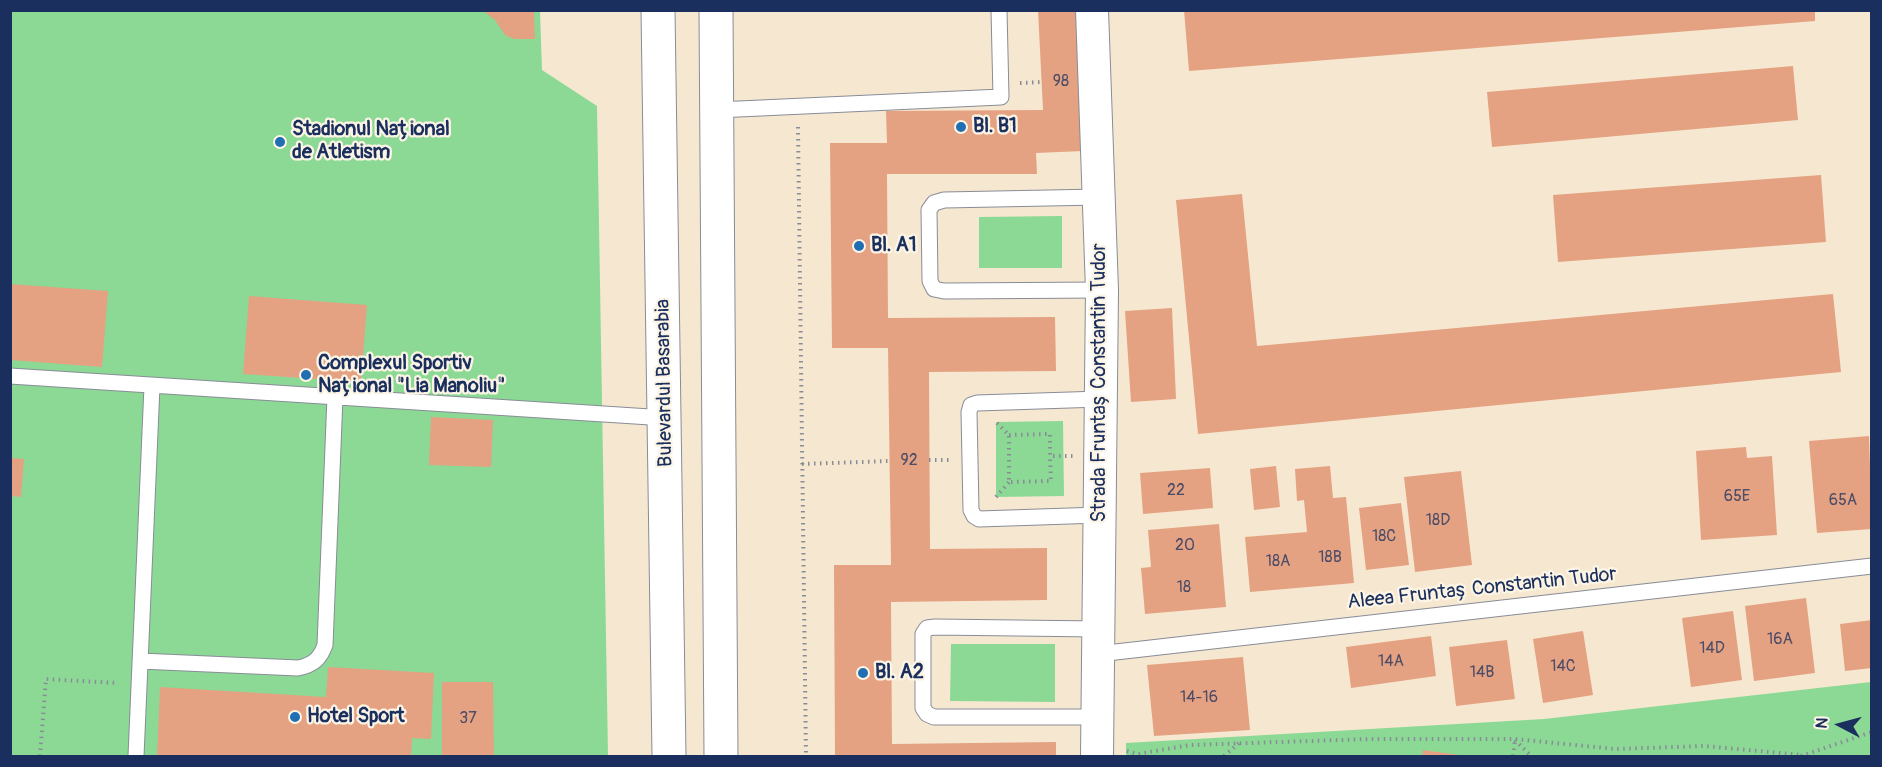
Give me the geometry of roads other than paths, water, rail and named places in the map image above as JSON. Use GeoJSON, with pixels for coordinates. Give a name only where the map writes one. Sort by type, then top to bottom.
{"type":"FeatureCollection","features":[{"type":"Feature","properties":{"kind":"main road","name":"Bulevardul Basarabia"},"geometry":{"type":"LineString","coordinates":[[658,10],[666,418],[669,756]]}},
{"type":"Feature","properties":{"kind":"main road"},"geometry":{"type":"LineString","coordinates":[[716,10],[720,756]]}},
{"type":"Feature","properties":{"kind":"street","name":"Strada Fruntaș Constantin Tudor"},"geometry":{"type":"LineString","coordinates":[[1092,10],[1102,290],[1097,738]]}},
{"type":"Feature","properties":{"kind":"lane"},"geometry":{"type":"LineString","coordinates":[[717,110],[1000,97],[999,10]]}},
{"type":"Feature","properties":{"kind":"lane"},"geometry":{"type":"LineString","coordinates":[[1100,197],[944,200],[934,203],[929,210],[930,281],[934,289],[944,291],[1102,290]]}},
{"type":"Feature","properties":{"kind":"lane"},"geometry":{"type":"LineString","coordinates":[[10,376],[666,418]]}},
{"type":"Feature","properties":{"kind":"lane"},"geometry":{"type":"LineString","coordinates":[[136,756],[152,386]]}},
{"type":"Feature","properties":{"kind":"lane"},"geometry":{"type":"LineString","coordinates":[[140,661],[298,668],[309,666],[321,655],[325,645],[335,397]]}},
{"type":"Feature","properties":{"kind":"lane"},"geometry":{"type":"LineString","coordinates":[[1100,515],[979,519],[974,516],[971,510],[969,412],[971,405],[977,403],[1101,399]]}},
{"type":"Feature","properties":{"kind":"lane","name":"Aleea Fruntaș Constantin Tudor"},"geometry":{"type":"LineString","coordinates":[[1097,738],[934,717],[927,714],[923,708],[923,634],[927,628],[935,627],[1098,642],[1872,566]]}},
{"type":"Feature","properties":{"kind":"place","name":"Bl. B1"},"geometry":{"type":"Point","coordinates":[961,127]}},
{"type":"Feature","properties":{"kind":"place","name":"Stadionul Național de Atletism"},"geometry":{"type":"Point","coordinates":[280,142]}},
{"type":"Feature","properties":{"kind":"place","name":"Bl. A1"},"geometry":{"type":"Point","coordinates":[859,246]}},
{"type":"Feature","properties":{"kind":"place","name":"Complexul Sportiv Național \"Lia Manoliu\""},"geometry":{"type":"Point","coordinates":[306,375]}},
{"type":"Feature","properties":{"kind":"place","name":"Bl. A2"},"geometry":{"type":"Point","coordinates":[863,673]}},
{"type":"Feature","properties":{"kind":"place","name":"Hotel Sport"},"geometry":{"type":"Point","coordinates":[295,717]}}]}
